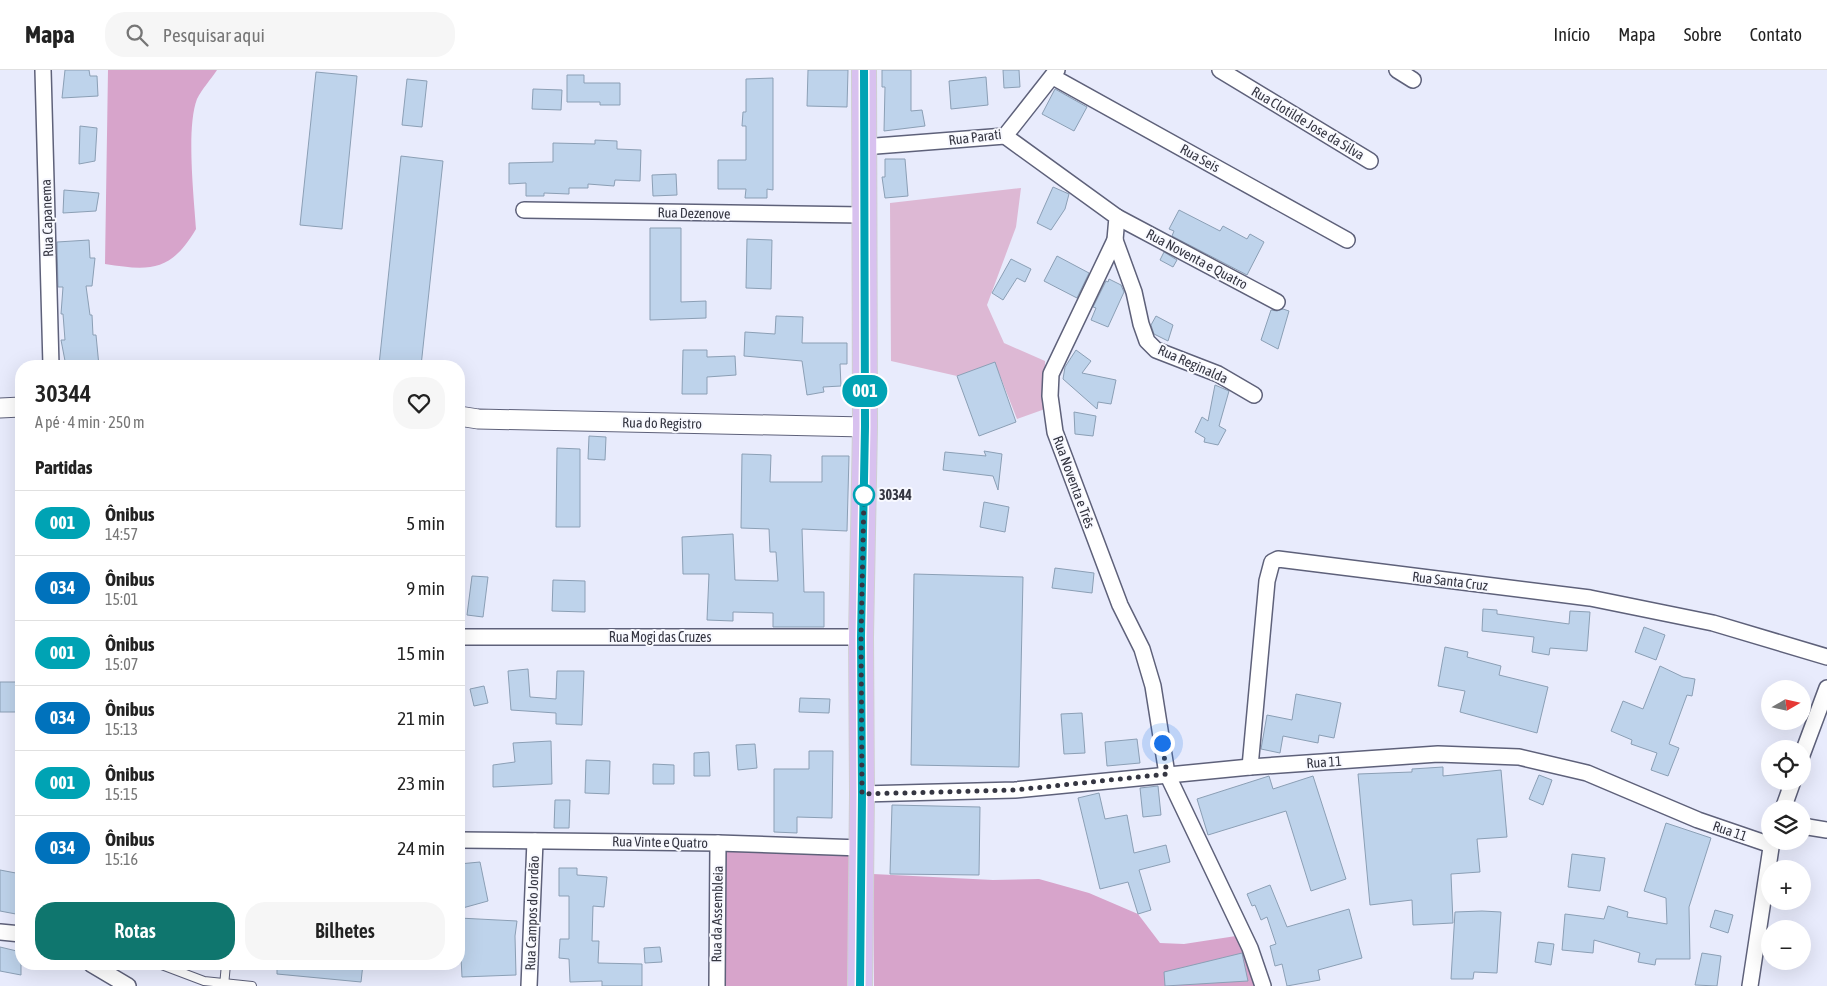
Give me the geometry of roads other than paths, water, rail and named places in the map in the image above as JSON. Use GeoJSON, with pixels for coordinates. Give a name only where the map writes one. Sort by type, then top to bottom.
{"type":"FeatureCollection","features":[{"type":"Feature","properties":{"kind":"main road"},"geometry":{"type":"LineString","coordinates":[[860,986],[861,637],[865,427],[864,70]]}},
{"type":"Feature","properties":{"kind":"street","name":"Rua Capanema"},"geometry":{"type":"LineString","coordinates":[[43,70],[50,360]]}},
{"type":"Feature","properties":{"kind":"street","name":"Rua Clotilde Jose da Silva"},"geometry":{"type":"LineString","coordinates":[[1220,70],[1370,161]]}},
{"type":"Feature","properties":{"kind":"street"},"geometry":{"type":"LineString","coordinates":[[1397,70],[1414,80]]}},
{"type":"Feature","properties":{"kind":"street","name":"Rua Parati"},"geometry":{"type":"LineString","coordinates":[[863,146],[1006,136],[1055,73]]}},
{"type":"Feature","properties":{"kind":"street","name":"Rua Seis"},"geometry":{"type":"LineString","coordinates":[[1055,73],[1348,240]]}},
{"type":"Feature","properties":{"kind":"street"},"geometry":{"type":"LineString","coordinates":[[1006,136],[1117,217]]}},
{"type":"Feature","properties":{"kind":"street","name":"Rua Dezenove"},"geometry":{"type":"LineString","coordinates":[[524,210],[863,216]]}},
{"type":"Feature","properties":{"kind":"street","name":"Rua Noventa e Três"},"geometry":{"type":"LineString","coordinates":[[1117,217],[1115,240],[1051,374],[1050,396],[1056,432],[1120,605],[1142,649],[1153,686],[1167,774],[1250,948],[1264,986]]}},
{"type":"Feature","properties":{"kind":"street","name":"Rua Noventa e Quatro"},"geometry":{"type":"LineString","coordinates":[[1117,217],[1277,302]]}},
{"type":"Feature","properties":{"kind":"street","name":"Rua Reginalda"},"geometry":{"type":"LineString","coordinates":[[1115,240],[1134,292],[1147,341],[1156,350],[1218,374],[1254,395]]}},
{"type":"Feature","properties":{"kind":"street"},"geometry":{"type":"LineString","coordinates":[[0,408],[15,407]]}},
{"type":"Feature","properties":{"kind":"street","name":"Rua do Registro"},"geometry":{"type":"LineString","coordinates":[[465,417],[478,419],[865,427]]}},
{"type":"Feature","properties":{"kind":"street","name":"Rua Santa Cruz"},"geometry":{"type":"LineString","coordinates":[[1250,767],[1267,581],[1272,562],[1278,559],[1590,598],[1713,623],[1827,657]]}},
{"type":"Feature","properties":{"kind":"street","name":"Rua Mogi das Cruzes"},"geometry":{"type":"LineString","coordinates":[[465,637],[861,637]]}},
{"type":"Feature","properties":{"kind":"street"},"geometry":{"type":"LineString","coordinates":[[1808,740],[1827,688]]}},
{"type":"Feature","properties":{"kind":"street","name":"Rua 11"},"geometry":{"type":"LineString","coordinates":[[862,794],[1015,790],[1167,774],[1438,754],[1519,757],[1587,773],[1698,820],[1761,840]]}},
{"type":"Feature","properties":{"kind":"street"},"geometry":{"type":"LineString","coordinates":[[1811,827],[1827,830]]}},
{"type":"Feature","properties":{"kind":"street","name":"Rua Vinte e Quatro"},"geometry":{"type":"LineString","coordinates":[[465,840],[718,843],[860,848]]}},
{"type":"Feature","properties":{"kind":"street","name":"Rua Campos do Jordão"},"geometry":{"type":"LineString","coordinates":[[529,986],[535,840]]}},
{"type":"Feature","properties":{"kind":"street","name":"Rua da Assembleia"},"geometry":{"type":"LineString","coordinates":[[717,986],[718,843]]}},
{"type":"Feature","properties":{"kind":"street"},"geometry":{"type":"LineString","coordinates":[[1750,986],[1770,850]]}},
{"type":"Feature","properties":{"kind":"street"},"geometry":{"type":"LineString","coordinates":[[0,932],[15,933]]}},
{"type":"Feature","properties":{"kind":"street"},"geometry":{"type":"LineString","coordinates":[[101,970],[128,986]]}},
{"type":"Feature","properties":{"kind":"lane"},"geometry":{"type":"LineString","coordinates":[[176,970],[224,985],[252,986]]}},
{"type":"Feature","properties":{"kind":"lane"},"geometry":{"type":"LineString","coordinates":[[224,985],[225,970]]}},
{"type":"Feature","properties":{"kind":"place","name":"30344"},"geometry":{"type":"Point","coordinates":[864,495]}}]}
